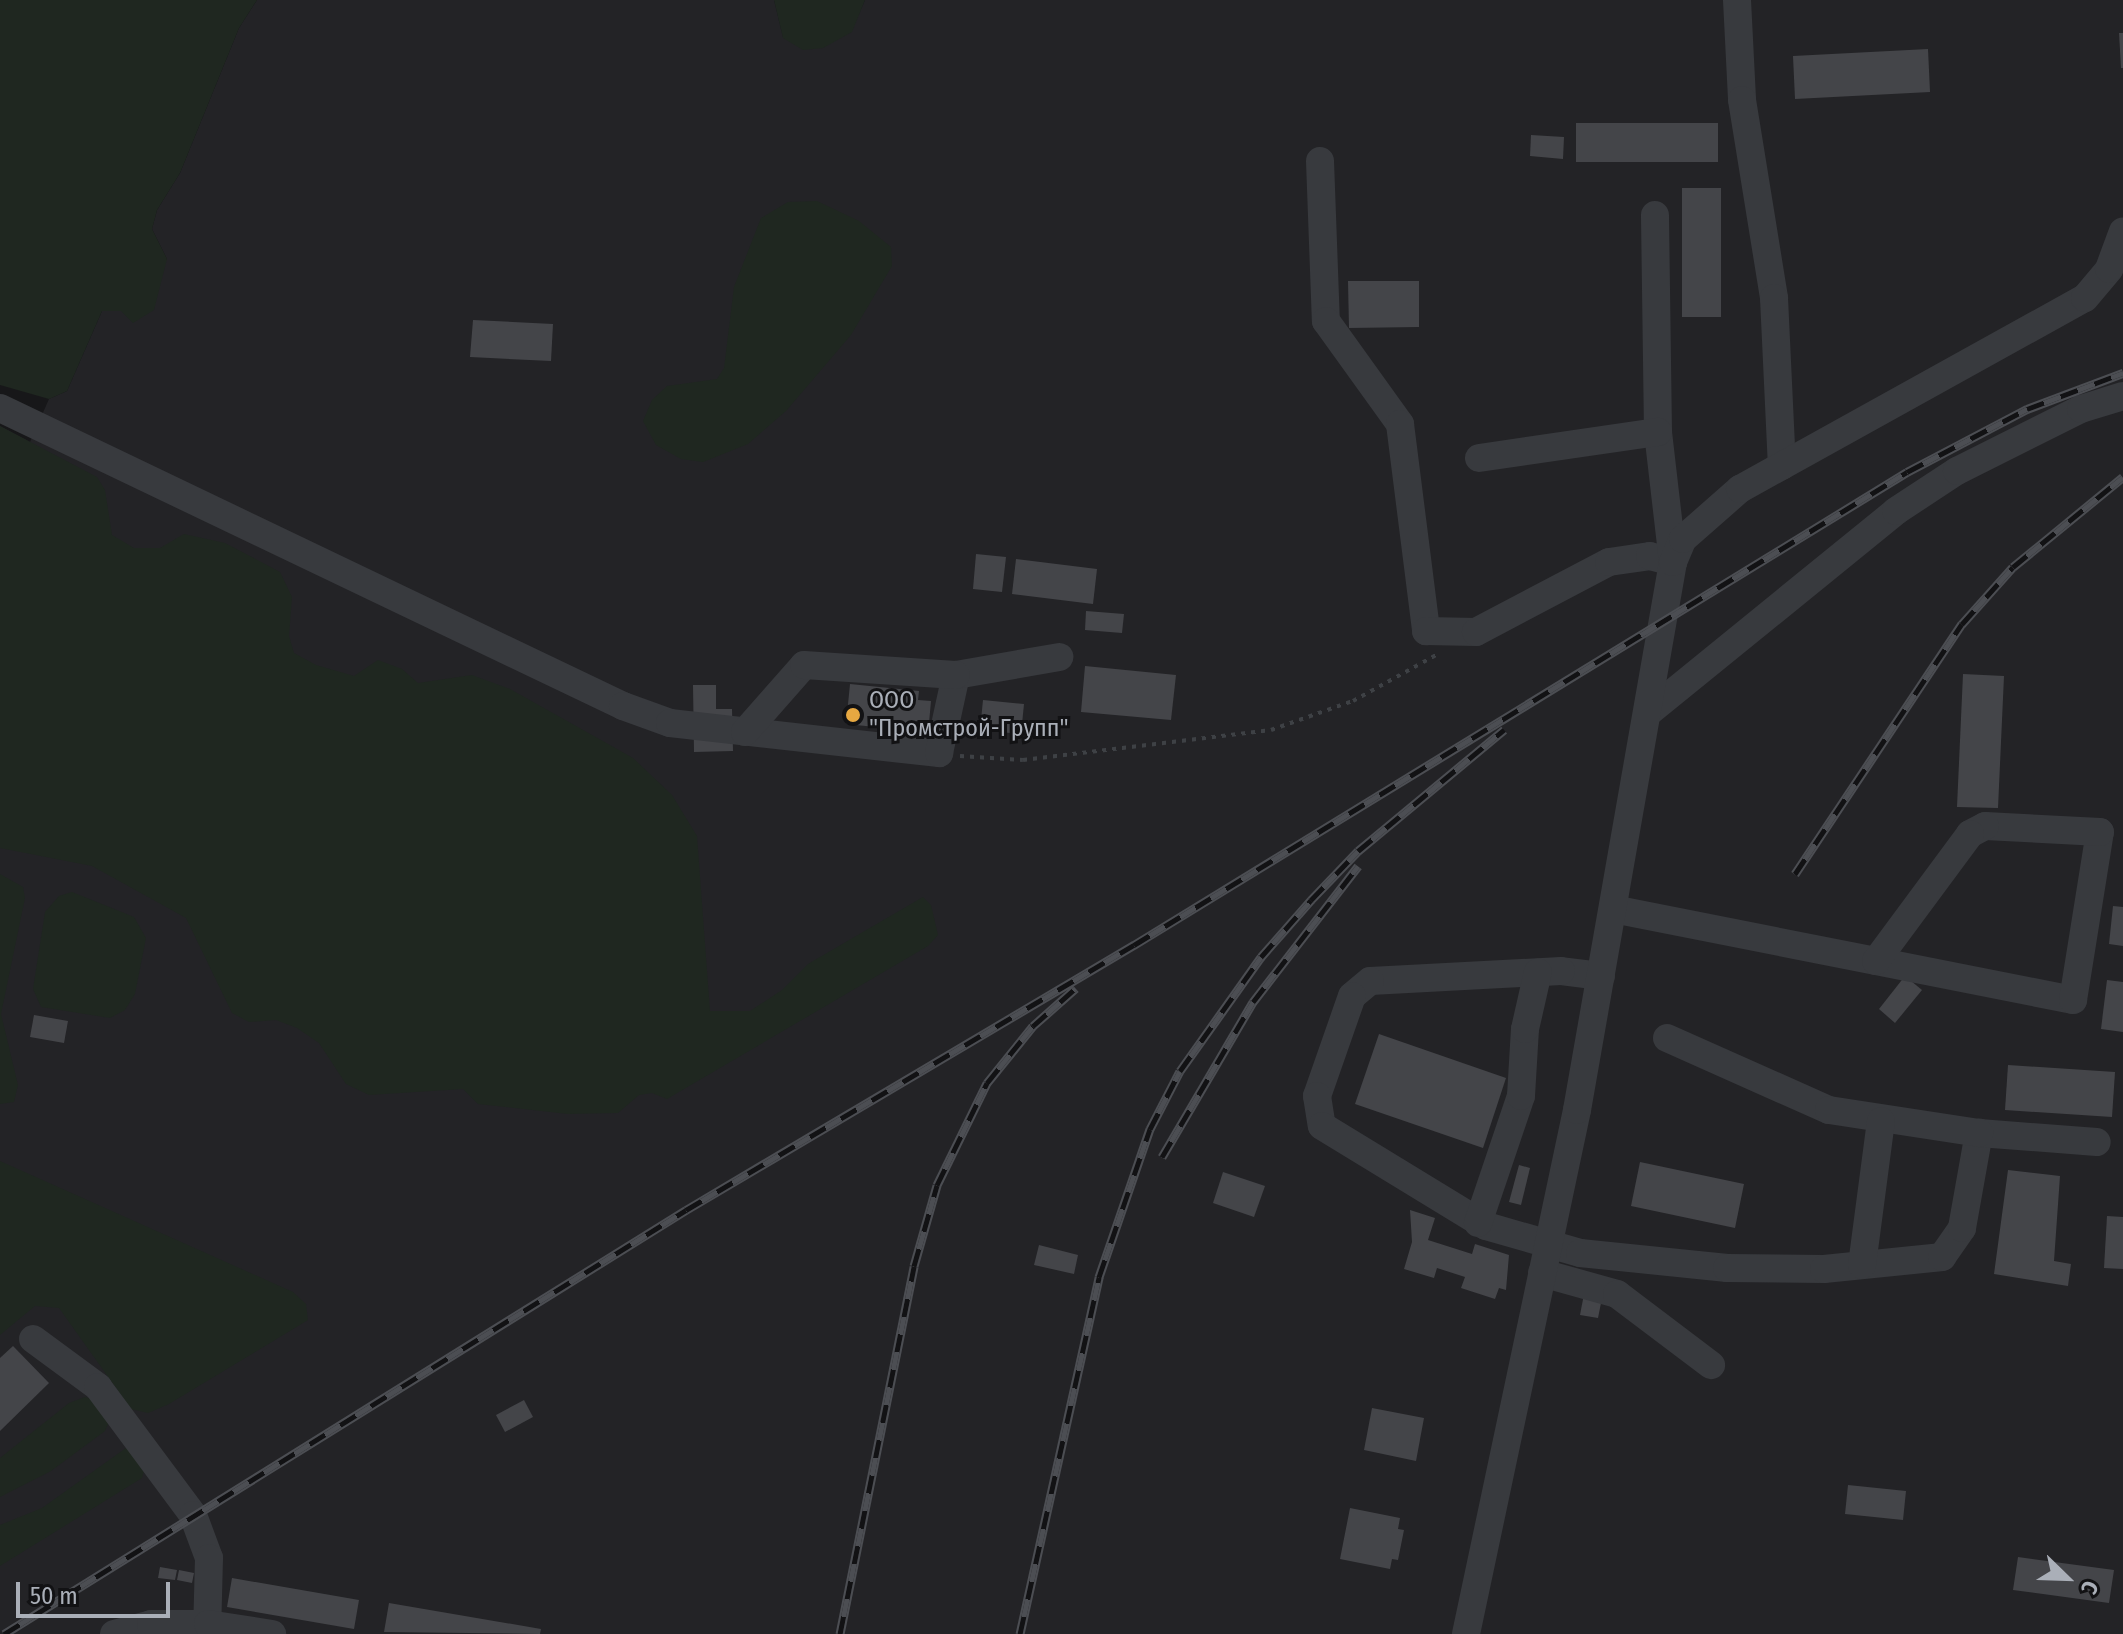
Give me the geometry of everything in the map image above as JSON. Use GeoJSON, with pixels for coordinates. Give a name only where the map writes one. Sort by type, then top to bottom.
{"type":"FeatureCollection","features":[{"type":"Feature","properties":{"kind":"street"},"geometry":{"type":"LineString","coordinates":[[1737,0],[1742,100],[1774,298],[1782,466]]}},
{"type":"Feature","properties":{"kind":"street"},"geometry":{"type":"LineString","coordinates":[[1320,161],[1326,321],[1334,339],[1391,406],[1403,434],[1426,631],[1476,632],[1609,562],[1650,556],[1673,562]]}},
{"type":"Feature","properties":{"kind":"street"},"geometry":{"type":"LineString","coordinates":[[1655,215],[1658,432],[1673,562]]}},
{"type":"Feature","properties":{"kind":"street"},"geometry":{"type":"LineString","coordinates":[[1466,1634],[1601,976],[1673,562],[1683,539],[1710,510],[1782,466],[2077,304],[2099,285],[2123,231]]}},
{"type":"Feature","properties":{"kind":"street"},"geometry":{"type":"LineString","coordinates":[[1649,712],[1896,511],[1957,471],[2081,409],[2123,396]]}},
{"type":"Feature","properties":{"kind":"street"},"geometry":{"type":"LineString","coordinates":[[0,408],[623,706],[670,723],[939,753],[956,675]]}},
{"type":"Feature","properties":{"kind":"street"},"geometry":{"type":"LineString","coordinates":[[1479,458],[1658,432]]}},
{"type":"Feature","properties":{"kind":"street"},"geometry":{"type":"LineString","coordinates":[[745,732],[804,665],[956,675],[1059,657]]}},
{"type":"Feature","properties":{"kind":"street"},"geometry":{"type":"LineString","coordinates":[[1613,909],[2073,1000],[2100,832],[1985,826],[1970,834],[1876,961]]}},
{"type":"Feature","properties":{"kind":"street"},"geometry":{"type":"LineString","coordinates":[[1601,976],[1538,972],[1370,981],[1352,996],[1317,1096],[1319,1118],[1328,1134],[1478,1223],[1548,1245],[1727,1268],[1862,1265],[1942,1257],[1955,1245],[1962,1228],[1979,1133]]}},
{"type":"Feature","properties":{"kind":"street"},"geometry":{"type":"LineString","coordinates":[[1478,1223],[1521,1096],[1525,1029],[1538,972]]}},
{"type":"Feature","properties":{"kind":"street"},"geometry":{"type":"LineString","coordinates":[[1667,1038],[1829,1110],[1881,1121],[1979,1133],[2097,1142]]}},
{"type":"Feature","properties":{"kind":"street"},"geometry":{"type":"LineString","coordinates":[[1862,1265],[1881,1121]]}},
{"type":"Feature","properties":{"kind":"street"},"geometry":{"type":"LineString","coordinates":[[1542,1273],[1617,1294],[1711,1365]]}},
{"type":"Feature","properties":{"kind":"street"},"geometry":{"type":"LineString","coordinates":[[33,1339],[98,1387],[182,1497],[205,1540],[208,1629]]}},
{"type":"Feature","properties":{"kind":"street"},"geometry":{"type":"LineString","coordinates":[[114,1634],[151,1624],[272,1634]]}},
{"type":"Feature","properties":{"kind":"path"},"geometry":{"type":"LineString","coordinates":[[939,753],[1023,760],[1271,730],[1364,696],[1476,632]]}},
{"type":"Feature","properties":{"kind":"shaded area"},"geometry":{"type":"Polygon","coordinates":[[[0,0],[257,0],[239,28],[180,173],[157,210],[152,229],[167,259],[154,310],[133,323],[121,311],[102,311],[67,391],[49,399],[0,385],[0,0]]]}},
{"type":"Feature","properties":{"kind":"shaded area"},"geometry":{"type":"Polygon","coordinates":[[[257,0],[774,0],[783,37],[851,32],[865,0],[2123,0],[2123,1634],[0,1634],[0,426],[30,442],[49,399],[67,391],[102,311],[121,311],[167,259],[152,229],[157,210],[180,173],[239,28],[257,0]]]}},
{"type":"Feature","properties":{"kind":"shaded area"},"geometry":{"type":"Polygon","coordinates":[[[774,0],[865,0],[852,32],[823,48],[803,50],[783,38],[774,0]]]}},
{"type":"Feature","properties":{"kind":"shaded area"},"geometry":{"type":"Polygon","coordinates":[[[817,201],[859,221],[891,247],[892,266],[851,335],[786,411],[748,444],[703,462],[681,459],[656,445],[643,421],[652,400],[667,386],[717,379],[724,368],[734,287],[761,218],[788,202],[817,201]]]}},
{"type":"Feature","properties":{"kind":"shaded area"},"geometry":{"type":"Polygon","coordinates":[[[0,426],[97,477],[105,490],[112,535],[134,548],[160,548],[184,534],[225,543],[280,572],[292,597],[289,636],[294,653],[316,665],[354,676],[378,660],[402,669],[418,683],[472,675],[510,689],[633,758],[672,795],[697,836],[710,1011],[750,1011],[782,990],[808,964],[923,897],[931,905],[938,935],[928,946],[667,1099],[652,1093],[639,1095],[618,1113],[568,1114],[478,1104],[463,1089],[369,1095],[346,1084],[319,1043],[297,1028],[276,1020],[249,1022],[232,1013],[186,918],[92,866],[0,848],[0,426]]]}},
{"type":"Feature","properties":{"kind":"shaded area"},"geometry":{"type":"Polygon","coordinates":[[[0,874],[23,887],[25,898],[1,1014],[18,1085],[14,1102],[0,1104],[0,874]]]}},
{"type":"Feature","properties":{"kind":"shaded area"},"geometry":{"type":"Polygon","coordinates":[[[72,892],[134,917],[146,938],[135,994],[125,1010],[110,1018],[41,1007],[33,989],[45,912],[59,896],[72,892]]]}},
{"type":"Feature","properties":{"kind":"shaded area"},"geometry":{"type":"Polygon","coordinates":[[[0,1161],[293,1292],[306,1304],[308,1320],[169,1404],[148,1413],[131,1409],[59,1308],[35,1306],[0,1335],[0,1161]]]}},
{"type":"Feature","properties":{"kind":"shaded area"},"geometry":{"type":"Polygon","coordinates":[[[85,1397],[99,1401],[110,1420],[105,1431],[51,1471],[0,1497],[0,1458],[69,1403],[85,1397]]]}},
{"type":"Feature","properties":{"kind":"shaded area"},"geometry":{"type":"Polygon","coordinates":[[[126,1448],[137,1451],[146,1464],[142,1478],[0,1566],[0,1525],[42,1508],[126,1448]]]}},
{"type":"Feature","properties":{"kind":"building"},"geometry":{"type":"Polygon","coordinates":[[[2119,33],[2123,33],[2123,68],[2121,68],[2119,33]]]}},
{"type":"Feature","properties":{"kind":"building"},"geometry":{"type":"Polygon","coordinates":[[[1928,49],[1930,92],[1795,99],[1793,56],[1928,49]]]}},
{"type":"Feature","properties":{"kind":"building"},"geometry":{"type":"Polygon","coordinates":[[[1576,123],[1718,123],[1718,162],[1576,162],[1576,123]]]}},
{"type":"Feature","properties":{"kind":"building"},"geometry":{"type":"Polygon","coordinates":[[[1531,135],[1564,137],[1563,159],[1530,156],[1531,135]]]}},
{"type":"Feature","properties":{"kind":"building"},"geometry":{"type":"Polygon","coordinates":[[[1682,188],[1721,188],[1721,317],[1682,317],[1682,188]]]}},
{"type":"Feature","properties":{"kind":"building"},"geometry":{"type":"Polygon","coordinates":[[[1348,281],[1419,281],[1419,327],[1349,328],[1348,281]]]}},
{"type":"Feature","properties":{"kind":"building"},"geometry":{"type":"Polygon","coordinates":[[[473,320],[553,324],[551,361],[470,357],[473,320]]]}},
{"type":"Feature","properties":{"kind":"building"},"geometry":{"type":"Polygon","coordinates":[[[976,554],[1006,557],[1002,592],[973,589],[976,554]]]}},
{"type":"Feature","properties":{"kind":"building"},"geometry":{"type":"Polygon","coordinates":[[[1016,559],[1097,569],[1093,604],[1012,594],[1016,559]]]}},
{"type":"Feature","properties":{"kind":"building"},"geometry":{"type":"Polygon","coordinates":[[[1086,611],[1124,614],[1122,633],[1085,630],[1086,611]]]}},
{"type":"Feature","properties":{"kind":"building"},"geometry":{"type":"Polygon","coordinates":[[[1085,666],[1176,675],[1171,720],[1081,712],[1085,666]]]}},
{"type":"Feature","properties":{"kind":"building"},"geometry":{"type":"Polygon","coordinates":[[[1963,674],[2004,676],[1998,808],[1957,807],[1963,674]]]}},
{"type":"Feature","properties":{"kind":"building"},"geometry":{"type":"Polygon","coordinates":[[[850,684],[919,691],[918,700],[931,701],[929,723],[916,721],[915,731],[846,724],[850,684]]]}},
{"type":"Feature","properties":{"kind":"building"},"geometry":{"type":"Polygon","coordinates":[[[693,685],[716,685],[716,709],[732,709],[733,751],[694,752],[693,685]]]}},
{"type":"Feature","properties":{"kind":"building"},"geometry":{"type":"Polygon","coordinates":[[[983,700],[1024,704],[1021,734],[980,730],[983,700]]]}},
{"type":"Feature","properties":{"kind":"building"},"geometry":{"type":"Polygon","coordinates":[[[2113,906],[2123,907],[2123,946],[2109,944],[2113,906]]]}},
{"type":"Feature","properties":{"kind":"building"},"geometry":{"type":"Polygon","coordinates":[[[1905,976],[1922,990],[1895,1023],[1879,1009],[1905,976]]]}},
{"type":"Feature","properties":{"kind":"building"},"geometry":{"type":"Polygon","coordinates":[[[2107,980],[2123,982],[2123,1032],[2101,1029],[2107,980]]]}},
{"type":"Feature","properties":{"kind":"building"},"geometry":{"type":"Polygon","coordinates":[[[34,1015],[68,1021],[64,1043],[30,1037],[34,1015]]]}},
{"type":"Feature","properties":{"kind":"building"},"geometry":{"type":"Polygon","coordinates":[[[1379,1034],[1506,1078],[1483,1148],[1355,1104],[1379,1034]]]}},
{"type":"Feature","properties":{"kind":"building"},"geometry":{"type":"Polygon","coordinates":[[[2008,1065],[2115,1072],[2112,1117],[2005,1110],[2008,1065]]]}},
{"type":"Feature","properties":{"kind":"building"},"geometry":{"type":"Polygon","coordinates":[[[1640,1162],[1744,1184],[1735,1228],[1631,1206],[1640,1162]]]}},
{"type":"Feature","properties":{"kind":"building"},"geometry":{"type":"Polygon","coordinates":[[[1519,1165],[1530,1168],[1521,1205],[1509,1202],[1519,1165]]]}},
{"type":"Feature","properties":{"kind":"building"},"geometry":{"type":"Polygon","coordinates":[[[2008,1170],[2060,1176],[2054,1261],[2071,1264],[2068,1286],[1994,1274],[2008,1170]]]}},
{"type":"Feature","properties":{"kind":"building"},"geometry":{"type":"Polygon","coordinates":[[[1223,1172],[1265,1186],[1254,1217],[1213,1203],[1223,1172]]]}},
{"type":"Feature","properties":{"kind":"building"},"geometry":{"type":"Polygon","coordinates":[[[1410,1210],[1435,1218],[1428,1240],[1472,1254],[1475,1244],[1509,1255],[1506,1290],[1499,1288],[1495,1299],[1461,1288],[1465,1277],[1437,1268],[1434,1278],[1404,1269],[1412,1242],[1410,1210]]]}},
{"type":"Feature","properties":{"kind":"building"},"geometry":{"type":"Polygon","coordinates":[[[2107,1216],[2123,1217],[2123,1269],[2104,1268],[2107,1216]]]}},
{"type":"Feature","properties":{"kind":"building"},"geometry":{"type":"Polygon","coordinates":[[[1039,1245],[1078,1255],[1074,1274],[1034,1265],[1039,1245]]]}},
{"type":"Feature","properties":{"kind":"building"},"geometry":{"type":"Polygon","coordinates":[[[1584,1294],[1602,1298],[1598,1318],[1580,1315],[1584,1294]]]}},
{"type":"Feature","properties":{"kind":"building"},"geometry":{"type":"Polygon","coordinates":[[[13,1346],[49,1383],[0,1431],[0,1358],[13,1346]]]}},
{"type":"Feature","properties":{"kind":"building"},"geometry":{"type":"Polygon","coordinates":[[[524,1400],[533,1417],[505,1432],[496,1415],[524,1400]]]}},
{"type":"Feature","properties":{"kind":"building"},"geometry":{"type":"Polygon","coordinates":[[[1372,1408],[1424,1418],[1416,1461],[1364,1450],[1372,1408]]]}},
{"type":"Feature","properties":{"kind":"building"},"geometry":{"type":"Polygon","coordinates":[[[1848,1485],[1906,1491],[1903,1520],[1845,1514],[1848,1485]]]}},
{"type":"Feature","properties":{"kind":"building"},"geometry":{"type":"Polygon","coordinates":[[[1350,1508],[1400,1518],[1398,1529],[1404,1530],[1398,1560],[1392,1559],[1390,1569],[1340,1559],[1350,1508]]]}},
{"type":"Feature","properties":{"kind":"building"},"geometry":{"type":"Polygon","coordinates":[[[2018,1557],[2114,1570],[2109,1603],[2013,1590],[2018,1557]]]}},
{"type":"Feature","properties":{"kind":"building"},"geometry":{"type":"Polygon","coordinates":[[[160,1567],[177,1570],[175,1580],[158,1578],[160,1567]]]}},
{"type":"Feature","properties":{"kind":"building"},"geometry":{"type":"Polygon","coordinates":[[[179,1570],[194,1573],[192,1583],[177,1580],[179,1570]]]}},
{"type":"Feature","properties":{"kind":"building"},"geometry":{"type":"Polygon","coordinates":[[[232,1578],[359,1600],[354,1629],[227,1607],[232,1578]]]}},
{"type":"Feature","properties":{"kind":"building"},"geometry":{"type":"Polygon","coordinates":[[[389,1603],[541,1629],[540,1634],[384,1632],[389,1603]]]}},
{"type":"Feature","properties":{"kind":"railway"},"geometry":{"type":"LineString","coordinates":[[4,1634],[686,1210],[1134,945],[1907,472],[2027,409],[2123,373]]}},
{"type":"Feature","properties":{"kind":"railway"},"geometry":{"type":"LineString","coordinates":[[1795,874],[1962,624],[2013,567],[2123,477]]}},
{"type":"Feature","properties":{"kind":"railway"},"geometry":{"type":"LineString","coordinates":[[1020,1634],[1099,1277],[1150,1129],[1180,1071],[1261,957],[1311,900],[1358,851],[1504,730]]}},
{"type":"Feature","properties":{"kind":"railway"},"geometry":{"type":"LineString","coordinates":[[1162,1157],[1253,1002],[1358,866]]}},
{"type":"Feature","properties":{"kind":"railway"},"geometry":{"type":"LineString","coordinates":[[840,1634],[914,1266],[937,1185],[987,1083],[1033,1026],[1076,988]]}},
{"type":"Feature","properties":{"kind":"place","name":"ООО \"Промстрой-Групп\""},"geometry":{"type":"Point","coordinates":[853,715]}}]}
